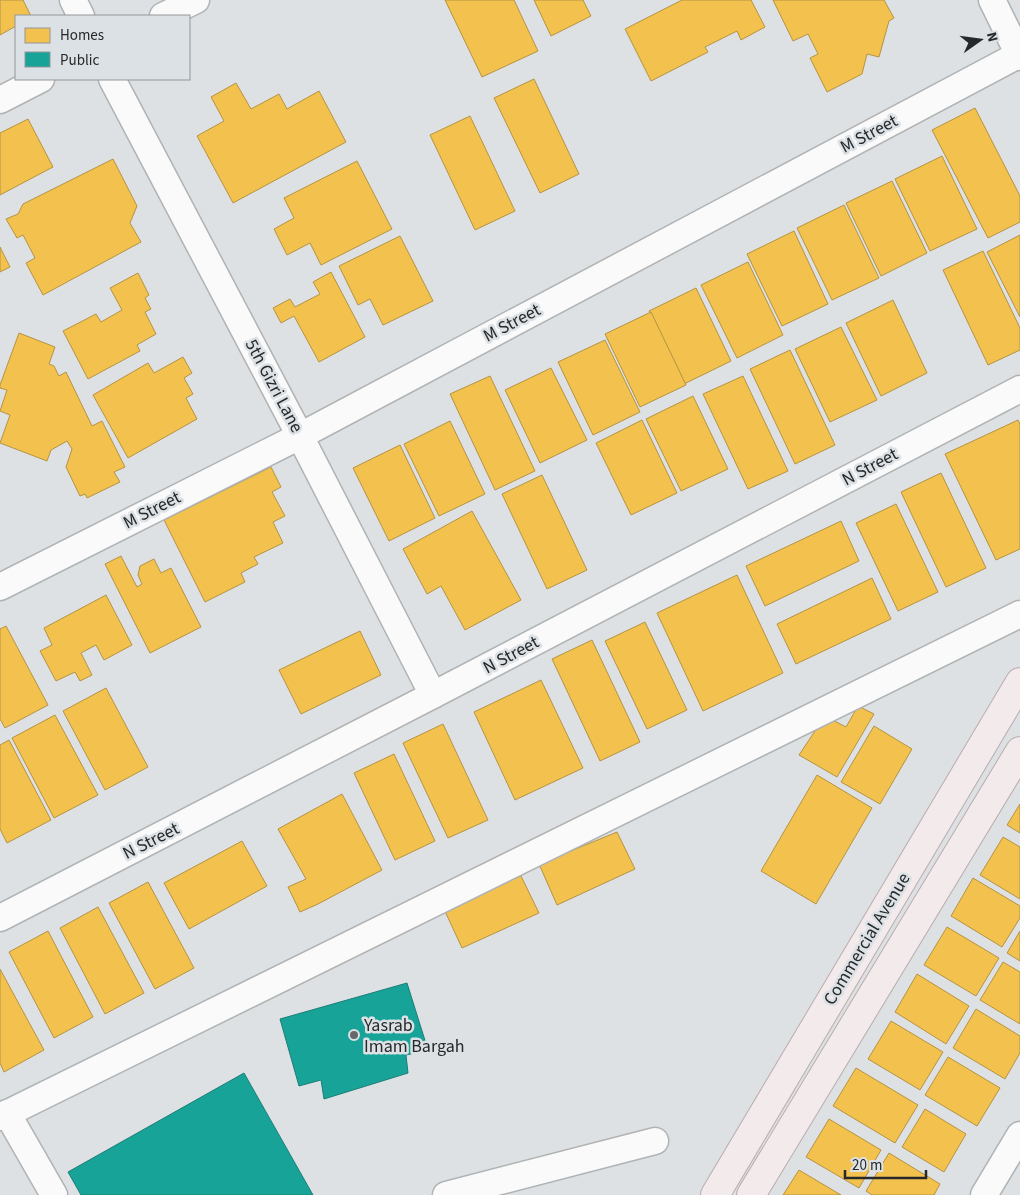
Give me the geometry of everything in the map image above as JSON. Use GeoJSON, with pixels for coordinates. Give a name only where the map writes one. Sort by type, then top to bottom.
{"type":"FeatureCollection","features":[{"type":"Feature","properties":{"kind":"main road","name":"Commercial Avenue"},"geometry":{"type":"LineString","coordinates":[[715,1195],[1020,682]]}},
{"type":"Feature","properties":{"kind":"main road","name":"Commercial Avenue"},"geometry":{"type":"LineString","coordinates":[[751,1195],[1020,751]]}},
{"type":"Feature","properties":{"kind":"street"},"geometry":{"type":"LineString","coordinates":[[73,0],[80,15]]}},
{"type":"Feature","properties":{"kind":"street"},"geometry":{"type":"LineString","coordinates":[[165,15],[196,0]]}},
{"type":"Feature","properties":{"kind":"street"},"geometry":{"type":"LineString","coordinates":[[992,0],[1020,55]]}},
{"type":"Feature","properties":{"kind":"street","name":"M Street"},"geometry":{"type":"LineString","coordinates":[[0,586],[300,436],[1020,55]]}},
{"type":"Feature","properties":{"kind":"street"},"geometry":{"type":"LineString","coordinates":[[0,100],[39,80]]}},
{"type":"Feature","properties":{"kind":"street","name":"5th Gizri Lane"},"geometry":{"type":"LineString","coordinates":[[113,80],[300,436],[433,695]]}},
{"type":"Feature","properties":{"kind":"street","name":"N Street"},"geometry":{"type":"LineString","coordinates":[[0,918],[1020,389]]}},
{"type":"Feature","properties":{"kind":"street"},"geometry":{"type":"LineString","coordinates":[[54,1195],[3,1115],[1020,614]]}},
{"type":"Feature","properties":{"kind":"street"},"geometry":{"type":"LineString","coordinates":[[984,1195],[1020,1135]]}},
{"type":"Feature","properties":{"kind":"street"},"geometry":{"type":"LineString","coordinates":[[446,1195],[655,1141]]}},
{"type":"Feature","properties":{"kind":"building: Homes"},"geometry":{"type":"Polygon","coordinates":[[[0,0],[23,0],[30,15],[15,15],[15,27],[0,35],[0,0]]]}},
{"type":"Feature","properties":{"kind":"building: Homes"},"geometry":{"type":"Polygon","coordinates":[[[445,0],[514,0],[538,51],[482,77],[445,0]]]}},
{"type":"Feature","properties":{"kind":"building: Homes"},"geometry":{"type":"Polygon","coordinates":[[[534,0],[583,0],[591,16],[551,36],[534,0]]]}},
{"type":"Feature","properties":{"kind":"building: Homes"},"geometry":{"type":"Polygon","coordinates":[[[682,0],[751,0],[765,27],[741,40],[737,31],[705,47],[708,52],[651,81],[625,29],[682,0]]]}},
{"type":"Feature","properties":{"kind":"building: Homes"},"geometry":{"type":"Polygon","coordinates":[[[773,0],[884,0],[894,18],[889,21],[879,57],[867,54],[862,74],[827,92],[810,58],[818,54],[808,34],[793,41],[773,0]]]}},
{"type":"Feature","properties":{"kind":"building: Homes"},"geometry":{"type":"Polygon","coordinates":[[[534,79],[579,174],[540,193],[494,98],[534,79]]]}},
{"type":"Feature","properties":{"kind":"building: Homes"},"geometry":{"type":"Polygon","coordinates":[[[236,83],[251,109],[279,94],[287,109],[319,91],[346,142],[233,203],[197,136],[224,121],[211,97],[236,83]]]}},
{"type":"Feature","properties":{"kind":"building: Homes"},"geometry":{"type":"Polygon","coordinates":[[[975,108],[1020,196],[1020,222],[988,238],[932,130],[975,108]]]}},
{"type":"Feature","properties":{"kind":"building: Homes"},"geometry":{"type":"Polygon","coordinates":[[[470,116],[515,211],[475,230],[430,135],[470,116]]]}},
{"type":"Feature","properties":{"kind":"building: Homes"},"geometry":{"type":"Polygon","coordinates":[[[28,119],[53,167],[0,195],[0,133],[28,119]]]}},
{"type":"Feature","properties":{"kind":"building: Homes"},"geometry":{"type":"Polygon","coordinates":[[[942,156],[977,229],[930,251],[895,179],[942,156]]]}},
{"type":"Feature","properties":{"kind":"building: Homes"},"geometry":{"type":"Polygon","coordinates":[[[113,159],[137,206],[130,223],[141,242],[43,295],[26,263],[35,258],[23,235],[17,238],[6,219],[18,214],[23,204],[113,159]]]}},
{"type":"Feature","properties":{"kind":"building: Homes"},"geometry":{"type":"Polygon","coordinates":[[[357,161],[392,229],[321,265],[310,243],[287,255],[274,229],[294,218],[284,198],[357,161]]]}},
{"type":"Feature","properties":{"kind":"building: Homes"},"geometry":{"type":"Polygon","coordinates":[[[892,181],[927,253],[881,276],[846,203],[892,181]]]}},
{"type":"Feature","properties":{"kind":"building: Homes"},"geometry":{"type":"Polygon","coordinates":[[[844,205],[879,278],[832,300],[797,228],[844,205]]]}},
{"type":"Feature","properties":{"kind":"building: Homes"},"geometry":{"type":"Polygon","coordinates":[[[794,231],[828,304],[782,326],[747,254],[794,231]]]}},
{"type":"Feature","properties":{"kind":"building: Homes"},"geometry":{"type":"Polygon","coordinates":[[[1020,235],[1020,317],[987,252],[1020,235]]]}},
{"type":"Feature","properties":{"kind":"building: Homes"},"geometry":{"type":"Polygon","coordinates":[[[400,236],[433,301],[383,325],[370,299],[358,305],[339,266],[400,236]]]}},
{"type":"Feature","properties":{"kind":"building: Homes"},"geometry":{"type":"Polygon","coordinates":[[[0,247],[10,267],[0,272],[0,247]]]}},
{"type":"Feature","properties":{"kind":"building: Homes"},"geometry":{"type":"Polygon","coordinates":[[[983,251],[1020,328],[1020,350],[988,365],[943,270],[983,251]]]}},
{"type":"Feature","properties":{"kind":"building: Homes"},"geometry":{"type":"Polygon","coordinates":[[[748,262],[783,335],[737,358],[701,285],[748,262]]]}},
{"type":"Feature","properties":{"kind":"building: Homes"},"geometry":{"type":"Polygon","coordinates":[[[331,272],[365,337],[319,362],[294,316],[281,323],[273,308],[290,299],[295,307],[320,294],[313,282],[331,272]]]}},
{"type":"Feature","properties":{"kind":"building: Homes"},"geometry":{"type":"Polygon","coordinates":[[[138,273],[149,295],[145,298],[151,309],[145,312],[156,334],[137,345],[140,351],[88,379],[63,331],[96,314],[101,322],[122,310],[110,288],[138,273]]]}},
{"type":"Feature","properties":{"kind":"building: Homes"},"geometry":{"type":"Polygon","coordinates":[[[696,288],[731,361],[684,384],[649,311],[696,288]]]}},
{"type":"Feature","properties":{"kind":"building: Homes"},"geometry":{"type":"Polygon","coordinates":[[[893,300],[927,373],[881,396],[846,323],[893,300]]]}},
{"type":"Feature","properties":{"kind":"building: Homes"},"geometry":{"type":"Polygon","coordinates":[[[651,312],[686,385],[640,407],[605,334],[651,312]]]}},
{"type":"Feature","properties":{"kind":"building: Homes"},"geometry":{"type":"Polygon","coordinates":[[[841,327],[877,400],[830,422],[795,349],[841,327]]]}},
{"type":"Feature","properties":{"kind":"building: Homes"},"geometry":{"type":"Polygon","coordinates":[[[19,333],[55,347],[49,364],[54,366],[59,376],[66,372],[92,426],[102,421],[125,467],[114,472],[120,482],[87,498],[85,494],[80,496],[66,467],[72,449],[67,441],[51,450],[47,461],[0,443],[10,415],[0,411],[7,390],[0,388],[0,385],[19,333]]]}},
{"type":"Feature","properties":{"kind":"building: Homes"},"geometry":{"type":"Polygon","coordinates":[[[605,340],[640,412],[593,435],[558,362],[605,340]]]}},
{"type":"Feature","properties":{"kind":"building: Homes"},"geometry":{"type":"Polygon","coordinates":[[[790,350],[835,445],[795,464],[750,369],[790,350]]]}},
{"type":"Feature","properties":{"kind":"building: Homes"},"geometry":{"type":"Polygon","coordinates":[[[183,357],[192,373],[184,378],[193,394],[186,398],[197,419],[128,458],[93,395],[148,363],[154,373],[183,357]]]}},
{"type":"Feature","properties":{"kind":"building: Homes"},"geometry":{"type":"Polygon","coordinates":[[[551,368],[587,440],[540,463],[505,390],[551,368]]]}},
{"type":"Feature","properties":{"kind":"building: Homes"},"geometry":{"type":"Polygon","coordinates":[[[490,376],[535,471],[495,490],[450,394],[490,376]]]}},
{"type":"Feature","properties":{"kind":"building: Homes"},"geometry":{"type":"Polygon","coordinates":[[[743,376],[788,471],[748,489],[703,394],[743,376]]]}},
{"type":"Feature","properties":{"kind":"building: Homes"},"geometry":{"type":"Polygon","coordinates":[[[693,396],[728,469],[681,491],[646,419],[693,396]]]}},
{"type":"Feature","properties":{"kind":"building: Homes"},"geometry":{"type":"Polygon","coordinates":[[[642,420],[677,493],[631,515],[596,443],[642,420]]]}},
{"type":"Feature","properties":{"kind":"building: Homes"},"geometry":{"type":"Polygon","coordinates":[[[1018,420],[1020,424],[1020,549],[996,560],[945,454],[1018,420]]]}},
{"type":"Feature","properties":{"kind":"building: Homes"},"geometry":{"type":"Polygon","coordinates":[[[450,421],[485,494],[439,516],[404,444],[450,421]]]}},
{"type":"Feature","properties":{"kind":"building: Homes"},"geometry":{"type":"Polygon","coordinates":[[[400,445],[435,518],[389,541],[353,468],[400,445]]]}},
{"type":"Feature","properties":{"kind":"building: Homes"},"geometry":{"type":"Polygon","coordinates":[[[271,467],[281,487],[272,492],[285,516],[273,522],[283,543],[254,557],[258,564],[241,573],[245,582],[205,602],[164,520],[271,467]]]}},
{"type":"Feature","properties":{"kind":"building: Homes"},"geometry":{"type":"Polygon","coordinates":[[[941,473],[986,568],[946,587],[901,492],[941,473]]]}},
{"type":"Feature","properties":{"kind":"building: Homes"},"geometry":{"type":"Polygon","coordinates":[[[542,475],[587,570],[547,589],[502,494],[542,475]]]}},
{"type":"Feature","properties":{"kind":"building: Homes"},"geometry":{"type":"Polygon","coordinates":[[[896,504],[938,592],[898,611],[856,523],[896,504]]]}},
{"type":"Feature","properties":{"kind":"building: Homes"},"geometry":{"type":"Polygon","coordinates":[[[472,511],[521,600],[465,630],[441,586],[427,594],[403,549],[472,511]]]}},
{"type":"Feature","properties":{"kind":"building: Homes"},"geometry":{"type":"Polygon","coordinates":[[[841,521],[859,561],[765,606],[746,566],[841,521]]]}},
{"type":"Feature","properties":{"kind":"building: Homes"},"geometry":{"type":"Polygon","coordinates":[[[121,556],[137,587],[142,584],[138,575],[140,566],[154,559],[161,573],[171,568],[201,627],[150,653],[105,564],[121,556]]]}},
{"type":"Feature","properties":{"kind":"building: Homes"},"geometry":{"type":"Polygon","coordinates":[[[737,575],[783,673],[703,711],[657,613],[737,575]]]}},
{"type":"Feature","properties":{"kind":"building: Homes"},"geometry":{"type":"Polygon","coordinates":[[[872,578],[891,619],[796,664],[777,624],[872,578]]]}},
{"type":"Feature","properties":{"kind":"building: Homes"},"geometry":{"type":"Polygon","coordinates":[[[106,595],[132,645],[104,660],[96,645],[81,653],[92,675],[80,681],[75,672],[56,681],[40,651],[52,645],[44,628],[106,595]]]}},
{"type":"Feature","properties":{"kind":"building: Homes"},"geometry":{"type":"Polygon","coordinates":[[[645,622],[687,710],[647,729],[605,641],[645,622]]]}},
{"type":"Feature","properties":{"kind":"building: Homes"},"geometry":{"type":"Polygon","coordinates":[[[6,626],[48,705],[5,728],[0,719],[0,629],[6,626]]]}},
{"type":"Feature","properties":{"kind":"building: Homes"},"geometry":{"type":"Polygon","coordinates":[[[360,631],[381,675],[301,714],[279,670],[360,631]]]}},
{"type":"Feature","properties":{"kind":"building: Homes"},"geometry":{"type":"Polygon","coordinates":[[[592,640],[640,742],[600,761],[552,659],[592,640]]]}},
{"type":"Feature","properties":{"kind":"building: Homes"},"geometry":{"type":"Polygon","coordinates":[[[541,680],[583,768],[515,800],[474,712],[541,680]]]}},
{"type":"Feature","properties":{"kind":"building: Homes"},"geometry":{"type":"Polygon","coordinates":[[[106,688],[148,767],[105,790],[63,711],[106,688]]]}},
{"type":"Feature","properties":{"kind":"building: Homes"},"geometry":{"type":"Polygon","coordinates":[[[858,706],[874,714],[837,777],[799,755],[825,716],[846,727],[858,706]]]}},
{"type":"Feature","properties":{"kind":"building: Homes"},"geometry":{"type":"Polygon","coordinates":[[[55,715],[98,795],[54,818],[12,738],[55,715]]]}},
{"type":"Feature","properties":{"kind":"building: Homes"},"geometry":{"type":"Polygon","coordinates":[[[443,724],[488,820],[448,838],[403,743],[443,724]]]}},
{"type":"Feature","properties":{"kind":"building: Homes"},"geometry":{"type":"Polygon","coordinates":[[[874,726],[912,749],[880,804],[841,782],[874,726]]]}},
{"type":"Feature","properties":{"kind":"building: Homes"},"geometry":{"type":"Polygon","coordinates":[[[9,740],[51,820],[7,843],[0,829],[0,745],[9,740]]]}},
{"type":"Feature","properties":{"kind":"building: Homes"},"geometry":{"type":"Polygon","coordinates":[[[394,754],[435,841],[395,860],[354,773],[394,754]]]}},
{"type":"Feature","properties":{"kind":"building: Homes"},"geometry":{"type":"Polygon","coordinates":[[[817,775],[872,808],[816,904],[761,871],[817,775]]]}},
{"type":"Feature","properties":{"kind":"building: Homes"},"geometry":{"type":"Polygon","coordinates":[[[342,794],[382,870],[300,912],[288,887],[306,879],[278,829],[342,794]]]}},
{"type":"Feature","properties":{"kind":"building: Homes"},"geometry":{"type":"Polygon","coordinates":[[[1020,804],[1020,833],[1007,825],[1020,804]]]}},
{"type":"Feature","properties":{"kind":"building: Homes"},"geometry":{"type":"Polygon","coordinates":[[[617,832],[635,869],[557,905],[539,864],[617,832]]]}},
{"type":"Feature","properties":{"kind":"building: Homes"},"geometry":{"type":"Polygon","coordinates":[[[1003,837],[1020,847],[1020,899],[980,875],[1003,837]]]}},
{"type":"Feature","properties":{"kind":"building: Homes"},"geometry":{"type":"Polygon","coordinates":[[[242,841],[267,886],[189,929],[164,883],[242,841]]]}},
{"type":"Feature","properties":{"kind":"building: Homes"},"geometry":{"type":"Polygon","coordinates":[[[521,876],[539,913],[462,948],[443,907],[521,876]]]}},
{"type":"Feature","properties":{"kind":"building: Homes"},"geometry":{"type":"Polygon","coordinates":[[[973,878],[1020,906],[1020,918],[1002,947],[951,916],[973,878]]]}},
{"type":"Feature","properties":{"kind":"building: Homes"},"geometry":{"type":"Polygon","coordinates":[[[148,882],[194,968],[155,989],[109,903],[148,882]]]}},
{"type":"Feature","properties":{"kind":"building: Homes"},"geometry":{"type":"Polygon","coordinates":[[[98,907],[144,993],[105,1014],[60,928],[98,907]]]}},
{"type":"Feature","properties":{"kind":"building: Homes"},"geometry":{"type":"Polygon","coordinates":[[[947,927],[999,958],[976,996],[924,965],[947,927]]]}},
{"type":"Feature","properties":{"kind":"building: Homes"},"geometry":{"type":"Polygon","coordinates":[[[48,931],[93,1017],[54,1038],[9,952],[48,931]]]}},
{"type":"Feature","properties":{"kind":"building: Homes"},"geometry":{"type":"Polygon","coordinates":[[[1020,931],[1020,961],[1007,953],[1020,931]]]}},
{"type":"Feature","properties":{"kind":"building: Homes"},"geometry":{"type":"Polygon","coordinates":[[[1003,962],[1020,972],[1020,1024],[980,1000],[1003,962]]]}},
{"type":"Feature","properties":{"kind":"building: Homes"},"geometry":{"type":"Polygon","coordinates":[[[0,969],[44,1050],[4,1072],[0,1063],[0,969]]]}},
{"type":"Feature","properties":{"kind":"building: Homes"},"geometry":{"type":"Polygon","coordinates":[[[917,974],[969,1006],[946,1044],[895,1012],[917,974]]]}},
{"type":"Feature","properties":{"kind":"building: Homes"},"geometry":{"type":"Polygon","coordinates":[[[976,1009],[1020,1036],[1020,1053],[1005,1079],[953,1048],[976,1009]]]}},
{"type":"Feature","properties":{"kind":"building: Homes"},"geometry":{"type":"Polygon","coordinates":[[[891,1021],[943,1052],[920,1090],[868,1059],[891,1021]]]}},
{"type":"Feature","properties":{"kind":"building: Homes"},"geometry":{"type":"Polygon","coordinates":[[[948,1057],[1000,1088],[977,1126],[925,1095],[948,1057]]]}},
{"type":"Feature","properties":{"kind":"building: Homes"},"geometry":{"type":"Polygon","coordinates":[[[856,1068],[918,1105],[895,1143],[833,1106],[856,1068]]]}},
{"type":"Feature","properties":{"kind":"building: Homes"},"geometry":{"type":"Polygon","coordinates":[[[925,1109],[966,1134],[944,1172],[902,1147],[925,1109]]]}},
{"type":"Feature","properties":{"kind":"building: Homes"},"geometry":{"type":"Polygon","coordinates":[[[829,1119],[881,1150],[859,1188],[806,1157],[829,1119]]]}},
{"type":"Feature","properties":{"kind":"building: Homes"},"geometry":{"type":"Polygon","coordinates":[[[889,1153],[940,1184],[934,1195],[872,1195],[866,1191],[889,1153]]]}},
{"type":"Feature","properties":{"kind":"building: Homes"},"geometry":{"type":"Polygon","coordinates":[[[799,1170],[841,1195],[783,1195],[799,1170]]]}},
{"type":"Feature","properties":{"kind":"building: Public"},"geometry":{"type":"Polygon","coordinates":[[[407,983],[428,1050],[406,1055],[408,1073],[324,1099],[321,1080],[299,1086],[280,1019],[407,983]]]}},
{"type":"Feature","properties":{"kind":"building: Public"},"geometry":{"type":"Polygon","coordinates":[[[244,1073],[313,1195],[81,1195],[68,1172],[244,1073]]]}},
{"type":"Feature","properties":{"kind":"place","name":"Yasrab Imam Bargah"},"geometry":{"type":"Point","coordinates":[354,1035]}}]}
